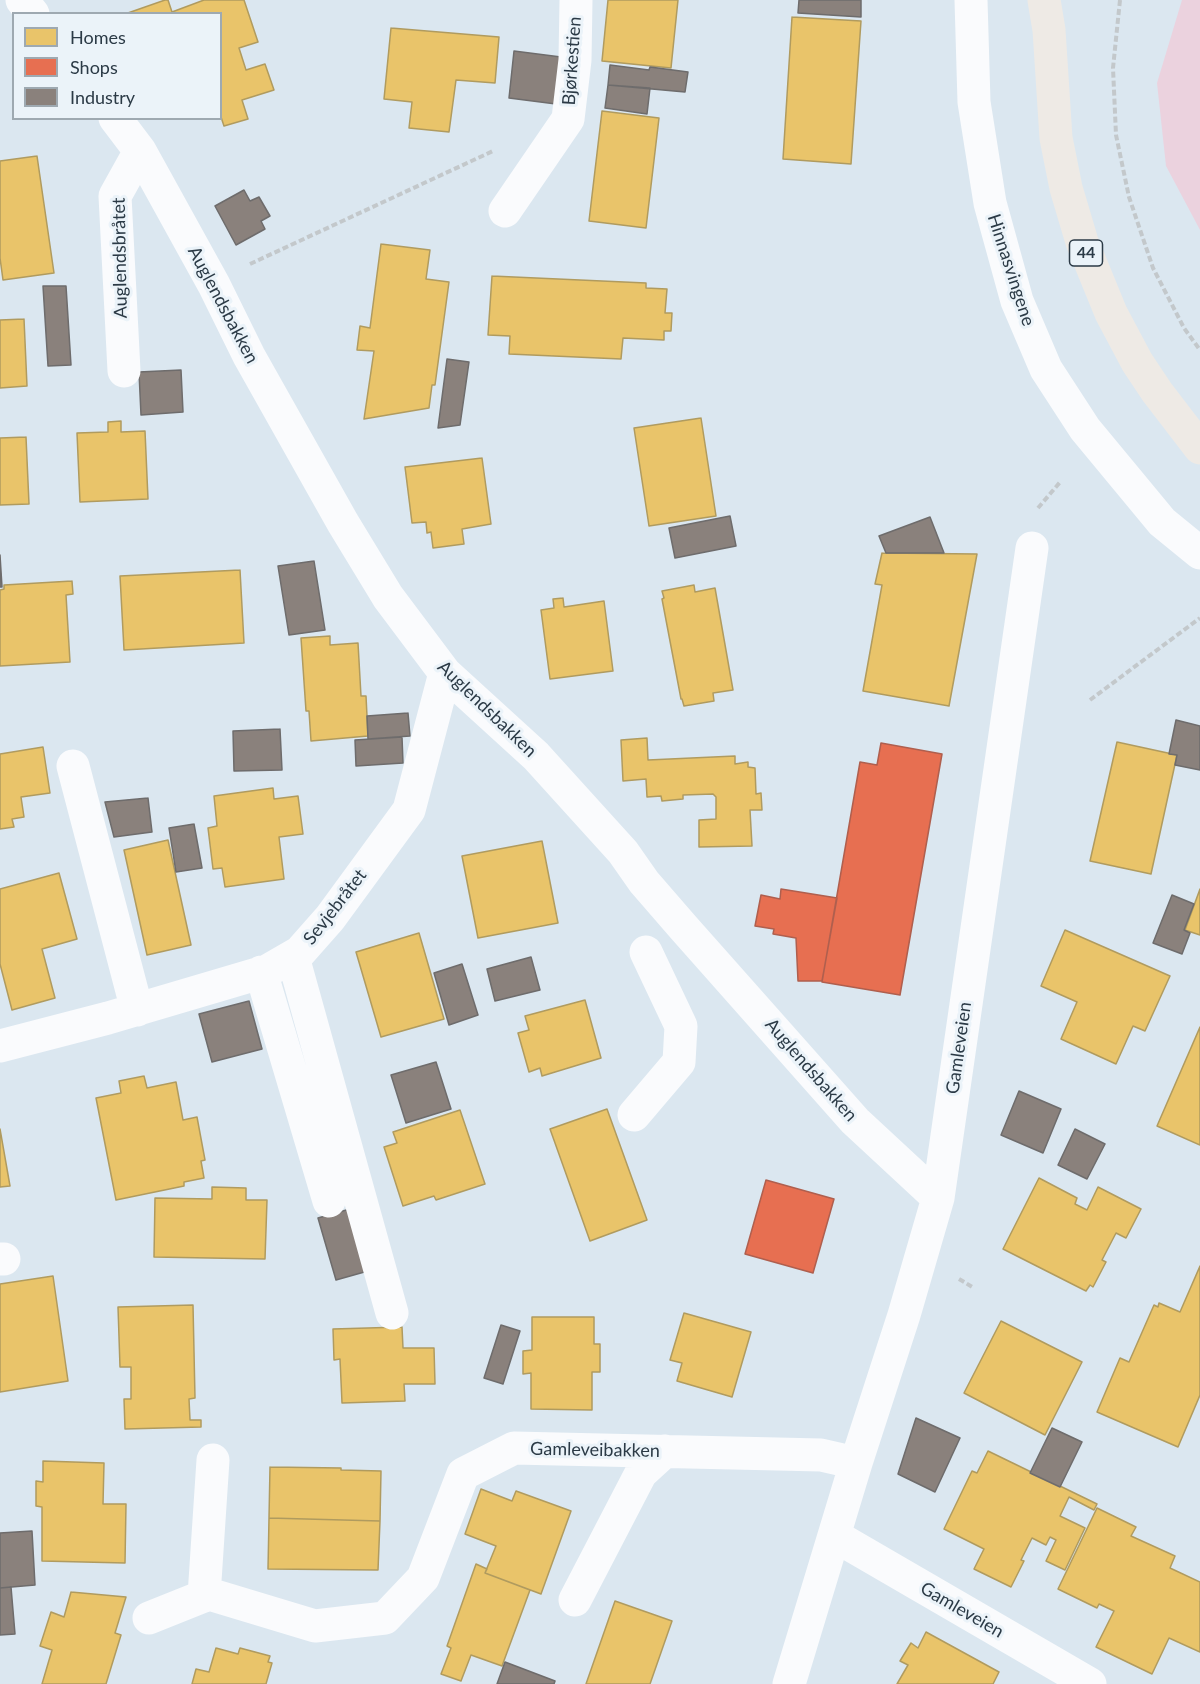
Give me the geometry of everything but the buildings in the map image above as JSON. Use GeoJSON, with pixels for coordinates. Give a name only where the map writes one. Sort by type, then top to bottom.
{"type":"FeatureCollection","features":[{"type":"Feature","properties":{"kind":"main road","name":"44"},"geometry":{"type":"LineString","coordinates":[[1064,0],[1047,15],[1056,138],[1065,188],[1082,242],[1111,313],[1137,362],[1200,447]]}},
{"type":"Feature","properties":{"kind":"street"},"geometry":{"type":"LineString","coordinates":[[22,0],[31,12]]}},
{"type":"Feature","properties":{"kind":"street","name":"Bjørkestien"},"geometry":{"type":"LineString","coordinates":[[505,211],[568,119],[575,60],[576,0]]}},
{"type":"Feature","properties":{"kind":"street","name":"Hinnasvingene"},"geometry":{"type":"LineString","coordinates":[[972,0],[974,102],[990,203],[1017,302],[1046,369],[1085,429],[1161,522],[1200,553]]}},
{"type":"Feature","properties":{"kind":"street","name":"Auglendsbakken"},"geometry":{"type":"LineString","coordinates":[[116,120],[140,151],[214,285],[249,356],[343,523],[388,597],[446,672],[537,756],[623,852],[644,882],[683,927],[855,1121],[938,1198]]}},
{"type":"Feature","properties":{"kind":"street","name":"Auglendsbråtet"},"geometry":{"type":"LineString","coordinates":[[124,371],[115,196],[140,151]]}},
{"type":"Feature","properties":{"kind":"street","name":"Gamleveien"},"geometry":{"type":"LineString","coordinates":[[789,1684],[938,1198],[1032,548]]}},
{"type":"Feature","properties":{"kind":"street","name":"Sevjebråtet"},"geometry":{"type":"LineString","coordinates":[[0,1046],[137,1010],[261,972],[273,968],[300,952],[330,918],[409,810],[446,672]]}},
{"type":"Feature","properties":{"kind":"street"},"geometry":{"type":"LineString","coordinates":[[73,766],[137,1010]]}},
{"type":"Feature","properties":{"kind":"street"},"geometry":{"type":"LineString","coordinates":[[634,1115],[679,1062],[681,1026],[646,952]]}},
{"type":"Feature","properties":{"kind":"street"},"geometry":{"type":"LineString","coordinates":[[293,957],[392,1313]]}},
{"type":"Feature","properties":{"kind":"street"},"geometry":{"type":"LineString","coordinates":[[261,972],[329,1201]]}},
{"type":"Feature","properties":{"kind":"street","name":"Gamleveibakken"},"geometry":{"type":"LineString","coordinates":[[204,1596],[209,1594],[315,1626],[385,1618],[423,1578],[463,1474],[514,1448],[821,1455],[856,1463]]}},
{"type":"Feature","properties":{"kind":"street"},"geometry":{"type":"LineString","coordinates":[[575,1600],[641,1473],[665,1451]]}},
{"type":"Feature","properties":{"kind":"street"},"geometry":{"type":"LineString","coordinates":[[149,1618],[204,1596],[213,1460]]}},
{"type":"Feature","properties":{"kind":"street","name":"Gamleveien"},"geometry":{"type":"LineString","coordinates":[[835,1536],[1090,1684]]}},
{"type":"Feature","properties":{"kind":"path"},"geometry":{"type":"LineString","coordinates":[[1120,0],[1113,68],[1116,135],[1128,198],[1153,268],[1184,328],[1200,350]]}},
{"type":"Feature","properties":{"kind":"path"},"geometry":{"type":"LineString","coordinates":[[214,285],[236,270],[502,147]]}},
{"type":"Feature","properties":{"kind":"path"},"geometry":{"type":"LineString","coordinates":[[1090,700],[1200,618]]}},
{"type":"Feature","properties":{"kind":"shaded area"},"geometry":{"type":"Polygon","coordinates":[[[1182,0],[1200,0],[1200,230],[1166,166],[1157,83],[1182,0]]]}}]}
